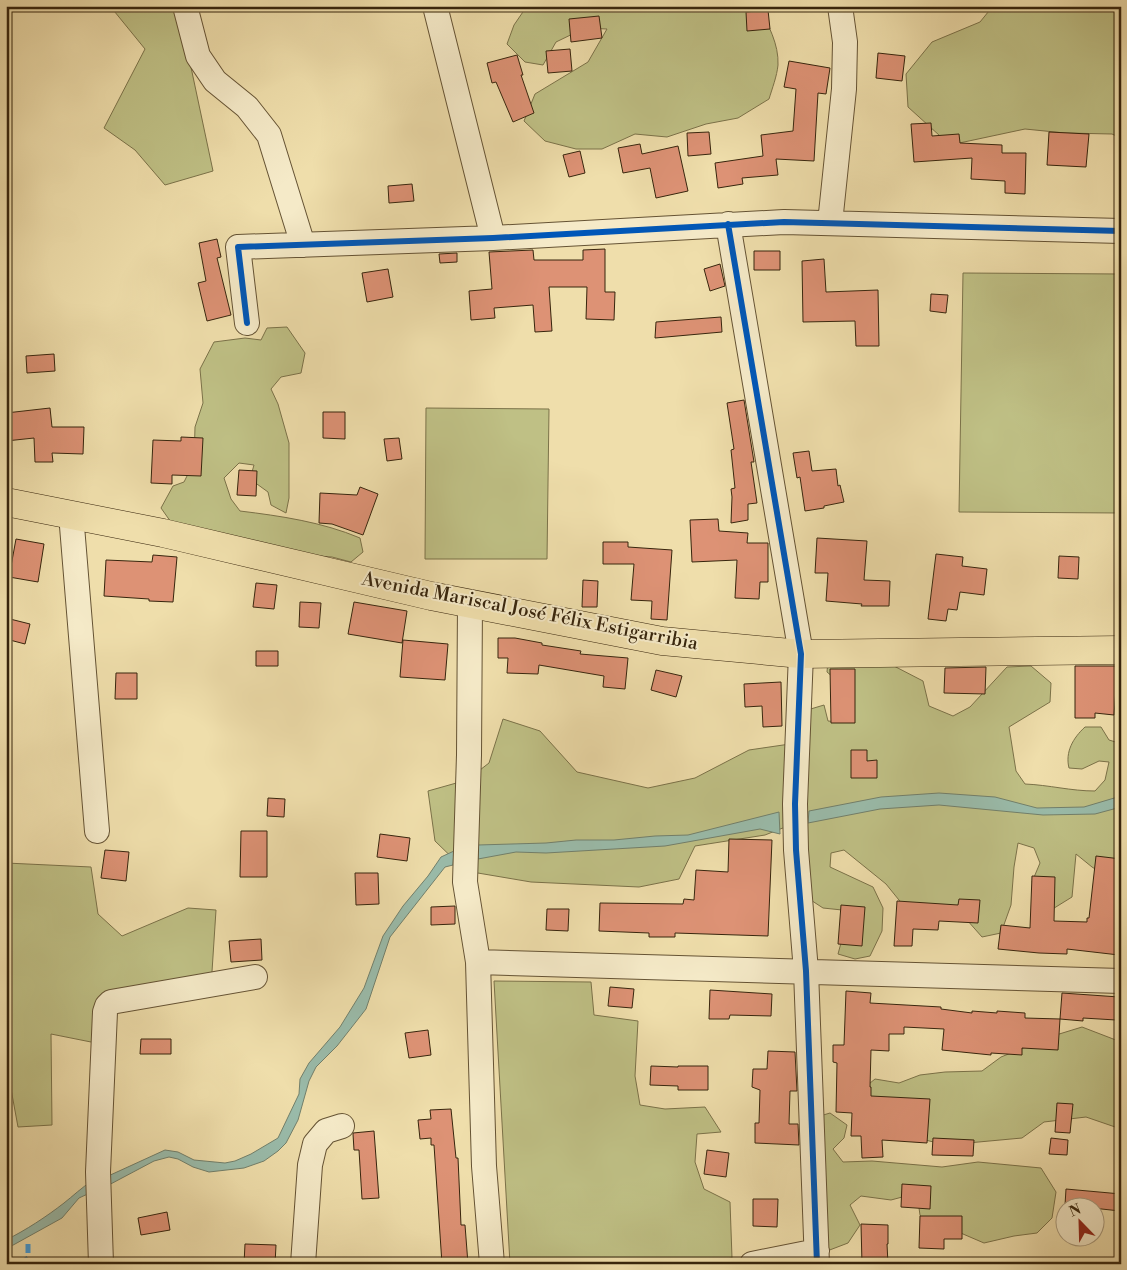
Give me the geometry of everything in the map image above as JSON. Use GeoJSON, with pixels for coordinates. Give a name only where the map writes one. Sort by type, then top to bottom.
{"type":"FeatureCollection","features":[{"type":"Feature","properties":{"kind":"main road","name":"Avenida Mariscal José Félix Estigarribia"},"geometry":{"type":"LineString","coordinates":[[6,502],[163,533],[431,596],[662,640],[801,654],[1121,650]]}},
{"type":"Feature","properties":{"kind":"street"},"geometry":{"type":"LineString","coordinates":[[185,6],[198,56],[215,80],[247,107],[269,135],[303,245]]}},
{"type":"Feature","properties":{"kind":"street"},"geometry":{"type":"LineString","coordinates":[[435,6],[493,238]]}},
{"type":"Feature","properties":{"kind":"street"},"geometry":{"type":"LineString","coordinates":[[830,223],[844,89],[845,42],[840,6]]}},
{"type":"Feature","properties":{"kind":"street"},"geometry":{"type":"LineString","coordinates":[[248,323],[238,247],[493,238],[784,222],[1121,231]]}},
{"type":"Feature","properties":{"kind":"street"},"geometry":{"type":"LineString","coordinates":[[728,224],[801,654],[795,804],[796,850],[806,971],[817,1258],[752,1264]]}},
{"type":"Feature","properties":{"kind":"street"},"geometry":{"type":"LineString","coordinates":[[71,514],[98,831]]}},
{"type":"Feature","properties":{"kind":"street"},"geometry":{"type":"LineString","coordinates":[[470,603],[469,755],[465,882],[478,962],[484,1166],[492,1264]]}},
{"type":"Feature","properties":{"kind":"street"},"geometry":{"type":"LineString","coordinates":[[478,962],[1121,981]]}},
{"type":"Feature","properties":{"kind":"street"},"geometry":{"type":"LineString","coordinates":[[101,1264],[98,1172],[105,1012],[107,1006],[111,1002],[255,977]]}},
{"type":"Feature","properties":{"kind":"street"},"geometry":{"type":"LineString","coordinates":[[303,1264],[310,1165],[315,1144],[326,1131],[342,1126]]}},
{"type":"Feature","properties":{"kind":"green space"},"geometry":{"type":"Polygon","coordinates":[[[110,6],[178,6],[213,171],[165,185],[135,150],[104,128],[145,49],[110,6]]]}},
{"type":"Feature","properties":{"kind":"green space"},"geometry":{"type":"Polygon","coordinates":[[[527,6],[759,6],[772,35],[778,57],[777,74],[769,99],[738,118],[706,124],[667,137],[635,134],[602,149],[576,149],[545,141],[524,121],[535,94],[588,62],[607,29],[585,28],[556,42],[543,65],[525,62],[507,44],[514,25],[527,6]]]}},
{"type":"Feature","properties":{"kind":"green space"},"geometry":{"type":"Polygon","coordinates":[[[993,6],[1121,6],[1121,138],[1112,134],[1065,133],[1025,129],[950,145],[908,107],[906,74],[932,42],[980,22],[993,6]]]}},
{"type":"Feature","properties":{"kind":"green space"},"geometry":{"type":"Polygon","coordinates":[[[963,273],[1121,274],[1121,513],[959,512],[963,273]]]}},
{"type":"Feature","properties":{"kind":"green space"},"geometry":{"type":"Polygon","coordinates":[[[287,327],[305,353],[301,373],[281,377],[271,389],[278,404],[289,443],[289,498],[286,513],[271,505],[268,492],[250,479],[254,465],[239,463],[224,478],[231,499],[240,511],[316,524],[360,538],[363,552],[351,562],[332,557],[306,555],[173,525],[161,508],[173,486],[184,482],[194,462],[195,427],[203,403],[200,369],[214,342],[245,338],[261,340],[267,328],[287,327]]]}},
{"type":"Feature","properties":{"kind":"green space"},"geometry":{"type":"Polygon","coordinates":[[[426,408],[549,409],[547,559],[425,559],[426,408]]]}},
{"type":"Feature","properties":{"kind":"green space"},"geometry":{"type":"Polygon","coordinates":[[[828,660],[892,665],[923,681],[929,706],[953,716],[970,707],[1007,667],[1031,666],[1051,683],[1050,702],[1009,727],[1016,771],[1025,784],[1095,791],[1105,780],[1109,762],[1099,761],[1082,769],[1069,768],[1068,756],[1071,746],[1085,727],[1101,727],[1109,740],[1119,743],[1121,740],[1121,885],[1092,867],[1076,854],[1072,897],[1051,910],[1032,882],[1040,863],[1034,848],[1018,843],[1011,905],[1001,933],[982,937],[967,920],[903,905],[886,884],[844,850],[831,853],[830,867],[873,887],[883,908],[882,931],[870,956],[855,959],[838,954],[844,932],[842,910],[823,908],[800,893],[804,711],[824,705],[828,721],[839,722],[840,683],[827,672],[828,660]]]}},
{"type":"Feature","properties":{"kind":"green space"},"geometry":{"type":"Polygon","coordinates":[[[503,719],[540,731],[577,772],[648,788],[695,778],[749,750],[790,744],[793,824],[765,835],[695,846],[679,879],[639,887],[531,882],[466,871],[435,841],[428,791],[467,780],[489,763],[503,719]]]}},
{"type":"Feature","properties":{"kind":"green space"},"geometry":{"type":"Polygon","coordinates":[[[6,863],[91,867],[98,914],[122,936],[188,908],[216,910],[211,987],[112,1009],[91,1042],[51,1034],[52,1125],[18,1127],[6,1073],[6,863]]]}},
{"type":"Feature","properties":{"kind":"green space"},"geometry":{"type":"Polygon","coordinates":[[[494,981],[591,982],[594,1015],[638,1021],[635,1076],[640,1105],[665,1109],[705,1107],[721,1132],[697,1134],[695,1162],[704,1189],[730,1202],[732,1258],[690,1264],[510,1264],[494,981]]]}},
{"type":"Feature","properties":{"kind":"green space"},"geometry":{"type":"Polygon","coordinates":[[[1082,1027],[1121,1042],[1121,1129],[1086,1117],[1044,1122],[1022,1138],[946,1145],[917,1138],[853,1097],[875,1079],[899,1083],[920,1075],[982,1071],[1001,1057],[1056,1035],[1082,1027]]]}},
{"type":"Feature","properties":{"kind":"green space"},"geometry":{"type":"Polygon","coordinates":[[[830,1113],[847,1125],[844,1138],[833,1149],[843,1162],[872,1161],[942,1167],[978,1162],[1041,1168],[1056,1192],[1052,1218],[1037,1233],[984,1243],[956,1231],[926,1230],[920,1215],[918,1201],[906,1196],[891,1200],[861,1196],[850,1205],[860,1225],[848,1243],[827,1251],[810,1119],[830,1113]]]}},
{"type":"Feature","properties":{"kind":"shaded area"},"geometry":{"type":"Polygon","coordinates":[[[939,793],[995,797],[1037,808],[1084,807],[1121,796],[1121,807],[1095,814],[1043,815],[939,805],[880,809],[808,823],[809,811],[881,797],[939,793]]]}},
{"type":"Feature","properties":{"kind":"shaded area"},"geometry":{"type":"Polygon","coordinates":[[[779,812],[780,834],[760,829],[665,846],[546,853],[516,852],[478,859],[478,845],[688,835],[779,812]]]}},
{"type":"Feature","properties":{"kind":"shaded area"},"geometry":{"type":"Polygon","coordinates":[[[454,851],[453,865],[445,867],[390,937],[366,1009],[337,1046],[316,1067],[309,1081],[298,1120],[286,1143],[278,1151],[264,1161],[244,1168],[209,1172],[169,1157],[154,1161],[105,1187],[106,1177],[165,1150],[178,1152],[194,1160],[225,1163],[251,1154],[278,1138],[299,1094],[300,1079],[309,1063],[340,1027],[364,988],[383,936],[403,906],[441,857],[454,851]]]}},
{"type":"Feature","properties":{"kind":"shaded area"},"geometry":{"type":"Polygon","coordinates":[[[92,1181],[92,1192],[79,1198],[62,1218],[6,1249],[6,1240],[43,1218],[92,1181]]]}},
{"type":"Feature","properties":{"kind":"building"},"geometry":{"type":"Polygon","coordinates":[[[768,10],[770,29],[747,31],[746,12],[768,10]]]}},
{"type":"Feature","properties":{"kind":"building"},"geometry":{"type":"Polygon","coordinates":[[[599,16],[602,38],[571,42],[569,19],[599,16]]]}},
{"type":"Feature","properties":{"kind":"building"},"geometry":{"type":"Polygon","coordinates":[[[570,49],[572,71],[548,73],[546,51],[570,49]]]}},
{"type":"Feature","properties":{"kind":"building"},"geometry":{"type":"Polygon","coordinates":[[[878,53],[905,56],[902,81],[876,78],[878,53]]]}},
{"type":"Feature","properties":{"kind":"building"},"geometry":{"type":"Polygon","coordinates":[[[517,55],[523,75],[521,75],[534,113],[513,122],[496,82],[492,83],[487,63],[517,55]]]}},
{"type":"Feature","properties":{"kind":"building"},"geometry":{"type":"Polygon","coordinates":[[[789,61],[830,68],[826,94],[818,93],[814,161],[776,159],[778,175],[742,178],[743,184],[718,188],[715,163],[763,156],[761,135],[793,131],[796,89],[784,87],[789,61]]]}},
{"type":"Feature","properties":{"kind":"building"},"geometry":{"type":"Polygon","coordinates":[[[931,123],[932,136],[959,134],[960,143],[1002,145],[1002,153],[1026,153],[1025,194],[1005,193],[1005,181],[971,179],[972,158],[914,162],[911,124],[931,123]]]}},
{"type":"Feature","properties":{"kind":"building"},"geometry":{"type":"Polygon","coordinates":[[[709,132],[711,154],[688,156],[687,133],[709,132]]]}},
{"type":"Feature","properties":{"kind":"building"},"geometry":{"type":"Polygon","coordinates":[[[1049,132],[1089,134],[1086,167],[1047,165],[1049,132]]]}},
{"type":"Feature","properties":{"kind":"building"},"geometry":{"type":"Polygon","coordinates":[[[640,144],[642,154],[678,146],[688,191],[656,198],[650,168],[623,173],[618,148],[640,144]]]}},
{"type":"Feature","properties":{"kind":"building"},"geometry":{"type":"Polygon","coordinates":[[[580,151],[585,173],[569,177],[563,155],[580,151]]]}},
{"type":"Feature","properties":{"kind":"building"},"geometry":{"type":"Polygon","coordinates":[[[412,184],[414,201],[389,203],[388,186],[412,184]]]}},
{"type":"Feature","properties":{"kind":"building"},"geometry":{"type":"Polygon","coordinates":[[[217,239],[221,257],[217,258],[231,315],[207,321],[198,283],[206,281],[199,243],[217,239]]]}},
{"type":"Feature","properties":{"kind":"building"},"geometry":{"type":"Polygon","coordinates":[[[605,249],[605,292],[615,292],[614,320],[586,319],[587,287],[549,287],[552,331],[535,332],[533,305],[494,308],[495,318],[471,320],[469,291],[492,289],[489,252],[533,250],[534,260],[583,260],[583,250],[605,249]]]}},
{"type":"Feature","properties":{"kind":"building"},"geometry":{"type":"Polygon","coordinates":[[[754,251],[780,251],[780,270],[754,270],[754,251]]]}},
{"type":"Feature","properties":{"kind":"building"},"geometry":{"type":"Polygon","coordinates":[[[457,253],[457,262],[440,263],[439,254],[457,253]]]}},
{"type":"Feature","properties":{"kind":"building"},"geometry":{"type":"Polygon","coordinates":[[[824,259],[826,292],[878,290],[879,346],[856,346],[855,321],[803,322],[802,261],[824,259]]]}},
{"type":"Feature","properties":{"kind":"building"},"geometry":{"type":"Polygon","coordinates":[[[720,264],[725,286],[710,291],[704,269],[720,264]]]}},
{"type":"Feature","properties":{"kind":"building"},"geometry":{"type":"Polygon","coordinates":[[[388,269],[393,297],[367,302],[362,273],[388,269]]]}},
{"type":"Feature","properties":{"kind":"building"},"geometry":{"type":"Polygon","coordinates":[[[931,294],[948,295],[946,313],[930,311],[931,294]]]}},
{"type":"Feature","properties":{"kind":"building"},"geometry":{"type":"Polygon","coordinates":[[[721,317],[722,332],[655,338],[656,322],[721,317]]]}},
{"type":"Feature","properties":{"kind":"building"},"geometry":{"type":"Polygon","coordinates":[[[54,354],[55,371],[27,373],[26,356],[54,354]]]}},
{"type":"Feature","properties":{"kind":"building"},"geometry":{"type":"Polygon","coordinates":[[[744,400],[754,462],[751,462],[757,503],[748,504],[748,520],[731,523],[731,489],[735,488],[731,450],[734,449],[727,403],[744,400]]]}},
{"type":"Feature","properties":{"kind":"building"},"geometry":{"type":"Polygon","coordinates":[[[50,408],[52,427],[84,427],[83,454],[52,453],[53,462],[35,462],[34,438],[6,441],[6,413],[50,408]]]}},
{"type":"Feature","properties":{"kind":"building"},"geometry":{"type":"Polygon","coordinates":[[[323,412],[345,412],[345,439],[323,438],[323,412]]]}},
{"type":"Feature","properties":{"kind":"building"},"geometry":{"type":"Polygon","coordinates":[[[181,437],[203,438],[201,476],[172,475],[172,484],[151,483],[153,440],[181,441],[181,437]]]}},
{"type":"Feature","properties":{"kind":"building"},"geometry":{"type":"Polygon","coordinates":[[[399,438],[402,459],[387,461],[384,439],[399,438]]]}},
{"type":"Feature","properties":{"kind":"building"},"geometry":{"type":"Polygon","coordinates":[[[809,451],[812,471],[836,469],[838,486],[840,485],[844,502],[805,511],[800,477],[797,478],[793,453],[809,451]]]}},
{"type":"Feature","properties":{"kind":"building"},"geometry":{"type":"Polygon","coordinates":[[[239,470],[257,471],[256,496],[237,495],[239,470]]]}},
{"type":"Feature","properties":{"kind":"building"},"geometry":{"type":"Polygon","coordinates":[[[360,487],[378,494],[363,535],[332,524],[319,523],[320,493],[357,495],[360,487]]]}},
{"type":"Feature","properties":{"kind":"building"},"geometry":{"type":"Polygon","coordinates":[[[718,519],[719,531],[748,533],[747,543],[768,543],[768,582],[760,582],[759,599],[735,598],[737,560],[692,562],[690,520],[718,519]]]}},
{"type":"Feature","properties":{"kind":"building"},"geometry":{"type":"Polygon","coordinates":[[[817,538],[867,541],[864,580],[890,581],[889,606],[861,606],[862,604],[826,601],[828,573],[815,573],[817,538]]]}},
{"type":"Feature","properties":{"kind":"building"},"geometry":{"type":"Polygon","coordinates":[[[16,539],[44,544],[38,582],[9,577],[16,539]]]}},
{"type":"Feature","properties":{"kind":"building"},"geometry":{"type":"Polygon","coordinates":[[[603,542],[628,542],[628,547],[672,550],[667,620],[651,619],[652,601],[631,600],[634,564],[603,564],[603,542]]]}},
{"type":"Feature","properties":{"kind":"building"},"geometry":{"type":"Polygon","coordinates":[[[936,554],[963,557],[962,566],[987,569],[984,595],[960,592],[957,610],[948,609],[946,621],[928,619],[936,554]]]}},
{"type":"Feature","properties":{"kind":"building"},"geometry":{"type":"Polygon","coordinates":[[[153,555],[177,557],[173,602],[104,596],[106,560],[152,562],[153,555]]]}},
{"type":"Feature","properties":{"kind":"building"},"geometry":{"type":"Polygon","coordinates":[[[1059,556],[1079,557],[1078,579],[1058,578],[1059,556]]]}},
{"type":"Feature","properties":{"kind":"building"},"geometry":{"type":"Polygon","coordinates":[[[583,580],[598,581],[597,607],[582,607],[583,580]]]}},
{"type":"Feature","properties":{"kind":"building"},"geometry":{"type":"Polygon","coordinates":[[[256,583],[277,585],[274,609],[253,607],[256,583]]]}},
{"type":"Feature","properties":{"kind":"building"},"geometry":{"type":"Polygon","coordinates":[[[300,602],[321,603],[319,628],[299,627],[300,602]]]}},
{"type":"Feature","properties":{"kind":"building"},"geometry":{"type":"Polygon","coordinates":[[[354,602],[407,611],[402,643],[348,634],[354,602]]]}},
{"type":"Feature","properties":{"kind":"building"},"geometry":{"type":"Polygon","coordinates":[[[6,618],[30,624],[25,644],[6,639],[6,618]]]}},
{"type":"Feature","properties":{"kind":"building"},"geometry":{"type":"Polygon","coordinates":[[[498,638],[515,638],[542,643],[542,645],[581,651],[580,654],[628,658],[625,689],[603,687],[604,676],[539,665],[538,674],[507,673],[508,658],[498,658],[498,638]]]}},
{"type":"Feature","properties":{"kind":"building"},"geometry":{"type":"Polygon","coordinates":[[[403,640],[448,644],[445,680],[400,677],[403,640]]]}},
{"type":"Feature","properties":{"kind":"building"},"geometry":{"type":"Polygon","coordinates":[[[256,651],[278,651],[278,666],[256,666],[256,651]]]}},
{"type":"Feature","properties":{"kind":"building"},"geometry":{"type":"Polygon","coordinates":[[[1075,666],[1121,666],[1121,690],[1116,689],[1114,715],[1095,713],[1095,718],[1075,718],[1075,666]]]}},
{"type":"Feature","properties":{"kind":"building"},"geometry":{"type":"Polygon","coordinates":[[[986,667],[985,694],[944,693],[945,668],[986,667]]]}},
{"type":"Feature","properties":{"kind":"building"},"geometry":{"type":"Polygon","coordinates":[[[830,669],[855,669],[855,723],[831,723],[830,669]]]}},
{"type":"Feature","properties":{"kind":"building"},"geometry":{"type":"Polygon","coordinates":[[[656,670],[682,676],[676,697],[651,690],[656,670]]]}},
{"type":"Feature","properties":{"kind":"building"},"geometry":{"type":"Polygon","coordinates":[[[116,673],[137,673],[137,699],[115,699],[116,673]]]}},
{"type":"Feature","properties":{"kind":"building"},"geometry":{"type":"Polygon","coordinates":[[[781,682],[782,726],[763,727],[762,706],[745,707],[744,684],[781,682]]]}},
{"type":"Feature","properties":{"kind":"building"},"geometry":{"type":"Polygon","coordinates":[[[851,750],[867,750],[867,761],[877,760],[877,778],[851,778],[851,750]]]}},
{"type":"Feature","properties":{"kind":"building"},"geometry":{"type":"Polygon","coordinates":[[[268,798],[285,799],[284,817],[267,816],[268,798]]]}},
{"type":"Feature","properties":{"kind":"building"},"geometry":{"type":"Polygon","coordinates":[[[241,831],[267,831],[267,877],[240,877],[241,831]]]}},
{"type":"Feature","properties":{"kind":"building"},"geometry":{"type":"Polygon","coordinates":[[[380,834],[410,838],[407,861],[377,857],[380,834]]]}},
{"type":"Feature","properties":{"kind":"building"},"geometry":{"type":"Polygon","coordinates":[[[729,839],[772,840],[768,936],[675,933],[675,937],[649,937],[649,933],[599,931],[600,903],[683,904],[684,899],[694,900],[696,870],[728,872],[729,839]]]}},
{"type":"Feature","properties":{"kind":"building"},"geometry":{"type":"Polygon","coordinates":[[[105,850],[129,852],[126,881],[101,878],[105,850]]]}},
{"type":"Feature","properties":{"kind":"building"},"geometry":{"type":"Polygon","coordinates":[[[1096,856],[1121,859],[1121,895],[1118,921],[1121,922],[1119,955],[1067,949],[1067,954],[998,949],[1001,925],[1030,928],[1032,876],[1055,877],[1054,921],[1087,922],[1096,856]]]}},
{"type":"Feature","properties":{"kind":"building"},"geometry":{"type":"Polygon","coordinates":[[[355,873],[378,873],[379,904],[356,905],[355,873]]]}},
{"type":"Feature","properties":{"kind":"building"},"geometry":{"type":"Polygon","coordinates":[[[959,899],[980,900],[978,923],[939,921],[938,930],[913,929],[912,946],[894,946],[897,901],[958,905],[959,899]]]}},
{"type":"Feature","properties":{"kind":"building"},"geometry":{"type":"Polygon","coordinates":[[[841,905],[865,907],[862,946],[838,944],[841,905]]]}},
{"type":"Feature","properties":{"kind":"building"},"geometry":{"type":"Polygon","coordinates":[[[455,906],[455,924],[431,925],[431,907],[455,906]]]}},
{"type":"Feature","properties":{"kind":"building"},"geometry":{"type":"Polygon","coordinates":[[[547,909],[569,909],[568,931],[546,930],[547,909]]]}},
{"type":"Feature","properties":{"kind":"building"},"geometry":{"type":"Polygon","coordinates":[[[261,939],[262,960],[231,962],[229,941],[261,939]]]}},
{"type":"Feature","properties":{"kind":"building"},"geometry":{"type":"Polygon","coordinates":[[[610,987],[634,989],[632,1008],[608,1006],[610,987]]]}},
{"type":"Feature","properties":{"kind":"building"},"geometry":{"type":"Polygon","coordinates":[[[710,990],[772,994],[771,1016],[730,1015],[729,1019],[709,1019],[710,990]]]}},
{"type":"Feature","properties":{"kind":"building"},"geometry":{"type":"Polygon","coordinates":[[[846,991],[871,993],[870,1003],[941,1007],[941,1009],[972,1013],[972,1011],[997,1013],[997,1011],[1025,1013],[1025,1018],[1060,1019],[1058,1050],[1022,1048],[1022,1055],[991,1053],[991,1055],[942,1050],[944,1029],[904,1027],[904,1034],[889,1034],[889,1051],[871,1050],[871,1096],[930,1099],[927,1143],[882,1140],[883,1157],[862,1158],[861,1136],[851,1136],[852,1113],[836,1112],[837,1063],[833,1062],[833,1045],[844,1045],[846,991]]]}},
{"type":"Feature","properties":{"kind":"building"},"geometry":{"type":"Polygon","coordinates":[[[1062,993],[1119,997],[1116,1020],[1083,1018],[1083,1021],[1060,1019],[1062,993]]]}},
{"type":"Feature","properties":{"kind":"building"},"geometry":{"type":"Polygon","coordinates":[[[428,1030],[431,1055],[409,1058],[405,1033],[428,1030]]]}},
{"type":"Feature","properties":{"kind":"building"},"geometry":{"type":"Polygon","coordinates":[[[141,1039],[171,1039],[171,1054],[140,1054],[141,1039]]]}},
{"type":"Feature","properties":{"kind":"building"},"geometry":{"type":"Polygon","coordinates":[[[768,1051],[795,1052],[797,1091],[790,1091],[789,1124],[798,1124],[799,1145],[755,1143],[755,1123],[759,1123],[760,1090],[752,1087],[753,1069],[767,1069],[768,1051]]]}},
{"type":"Feature","properties":{"kind":"building"},"geometry":{"type":"Polygon","coordinates":[[[651,1066],[708,1066],[708,1090],[678,1090],[678,1086],[650,1085],[651,1066]]]}},
{"type":"Feature","properties":{"kind":"building"},"geometry":{"type":"Polygon","coordinates":[[[1057,1103],[1073,1104],[1070,1133],[1055,1132],[1057,1103]]]}},
{"type":"Feature","properties":{"kind":"building"},"geometry":{"type":"Polygon","coordinates":[[[451,1109],[456,1158],[458,1158],[461,1225],[465,1225],[468,1264],[442,1264],[434,1145],[431,1145],[431,1138],[420,1139],[418,1120],[431,1119],[430,1110],[451,1109]]]}},
{"type":"Feature","properties":{"kind":"building"},"geometry":{"type":"Polygon","coordinates":[[[374,1131],[379,1198],[362,1199],[359,1150],[354,1150],[353,1133],[374,1131]]]}},
{"type":"Feature","properties":{"kind":"building"},"geometry":{"type":"Polygon","coordinates":[[[933,1138],[974,1140],[973,1156],[932,1155],[933,1138]]]}},
{"type":"Feature","properties":{"kind":"building"},"geometry":{"type":"Polygon","coordinates":[[[1051,1138],[1068,1140],[1067,1155],[1049,1154],[1051,1138]]]}},
{"type":"Feature","properties":{"kind":"building"},"geometry":{"type":"Polygon","coordinates":[[[707,1150],[729,1153],[726,1177],[704,1174],[707,1150]]]}},
{"type":"Feature","properties":{"kind":"building"},"geometry":{"type":"Polygon","coordinates":[[[902,1184],[931,1186],[930,1209],[901,1207],[902,1184]]]}},
{"type":"Feature","properties":{"kind":"building"},"geometry":{"type":"Polygon","coordinates":[[[1066,1189],[1121,1194],[1120,1211],[1104,1209],[1104,1198],[1065,1198],[1066,1189]]]}},
{"type":"Feature","properties":{"kind":"building"},"geometry":{"type":"Polygon","coordinates":[[[753,1199],[778,1199],[777,1227],[753,1226],[753,1199]]]}},
{"type":"Feature","properties":{"kind":"building"},"geometry":{"type":"Polygon","coordinates":[[[167,1212],[170,1230],[141,1235],[138,1218],[167,1212]]]}},
{"type":"Feature","properties":{"kind":"building"},"geometry":{"type":"Polygon","coordinates":[[[920,1216],[962,1216],[962,1239],[944,1239],[944,1249],[919,1248],[920,1216]]]}},
{"type":"Feature","properties":{"kind":"building"},"geometry":{"type":"Polygon","coordinates":[[[861,1224],[888,1225],[888,1264],[862,1264],[861,1224]]]}},
{"type":"Feature","properties":{"kind":"building"},"geometry":{"type":"Polygon","coordinates":[[[245,1244],[276,1245],[275,1264],[244,1264],[245,1244]]]}},
{"type":"Feature","properties":{"kind":"marked path"},"geometry":{"type":"LineString","coordinates":[[20,1264],[28,1258],[28,1244]]}},
{"type":"Feature","properties":{"kind":"cycle path"},"geometry":{"type":"LineString","coordinates":[[247,323],[238,247],[493,238],[784,222],[1121,231]]}},
{"type":"Feature","properties":{"kind":"cycle path"},"geometry":{"type":"LineString","coordinates":[[728,224],[801,654],[795,804],[796,850],[806,971],[817,1264]]}}]}
